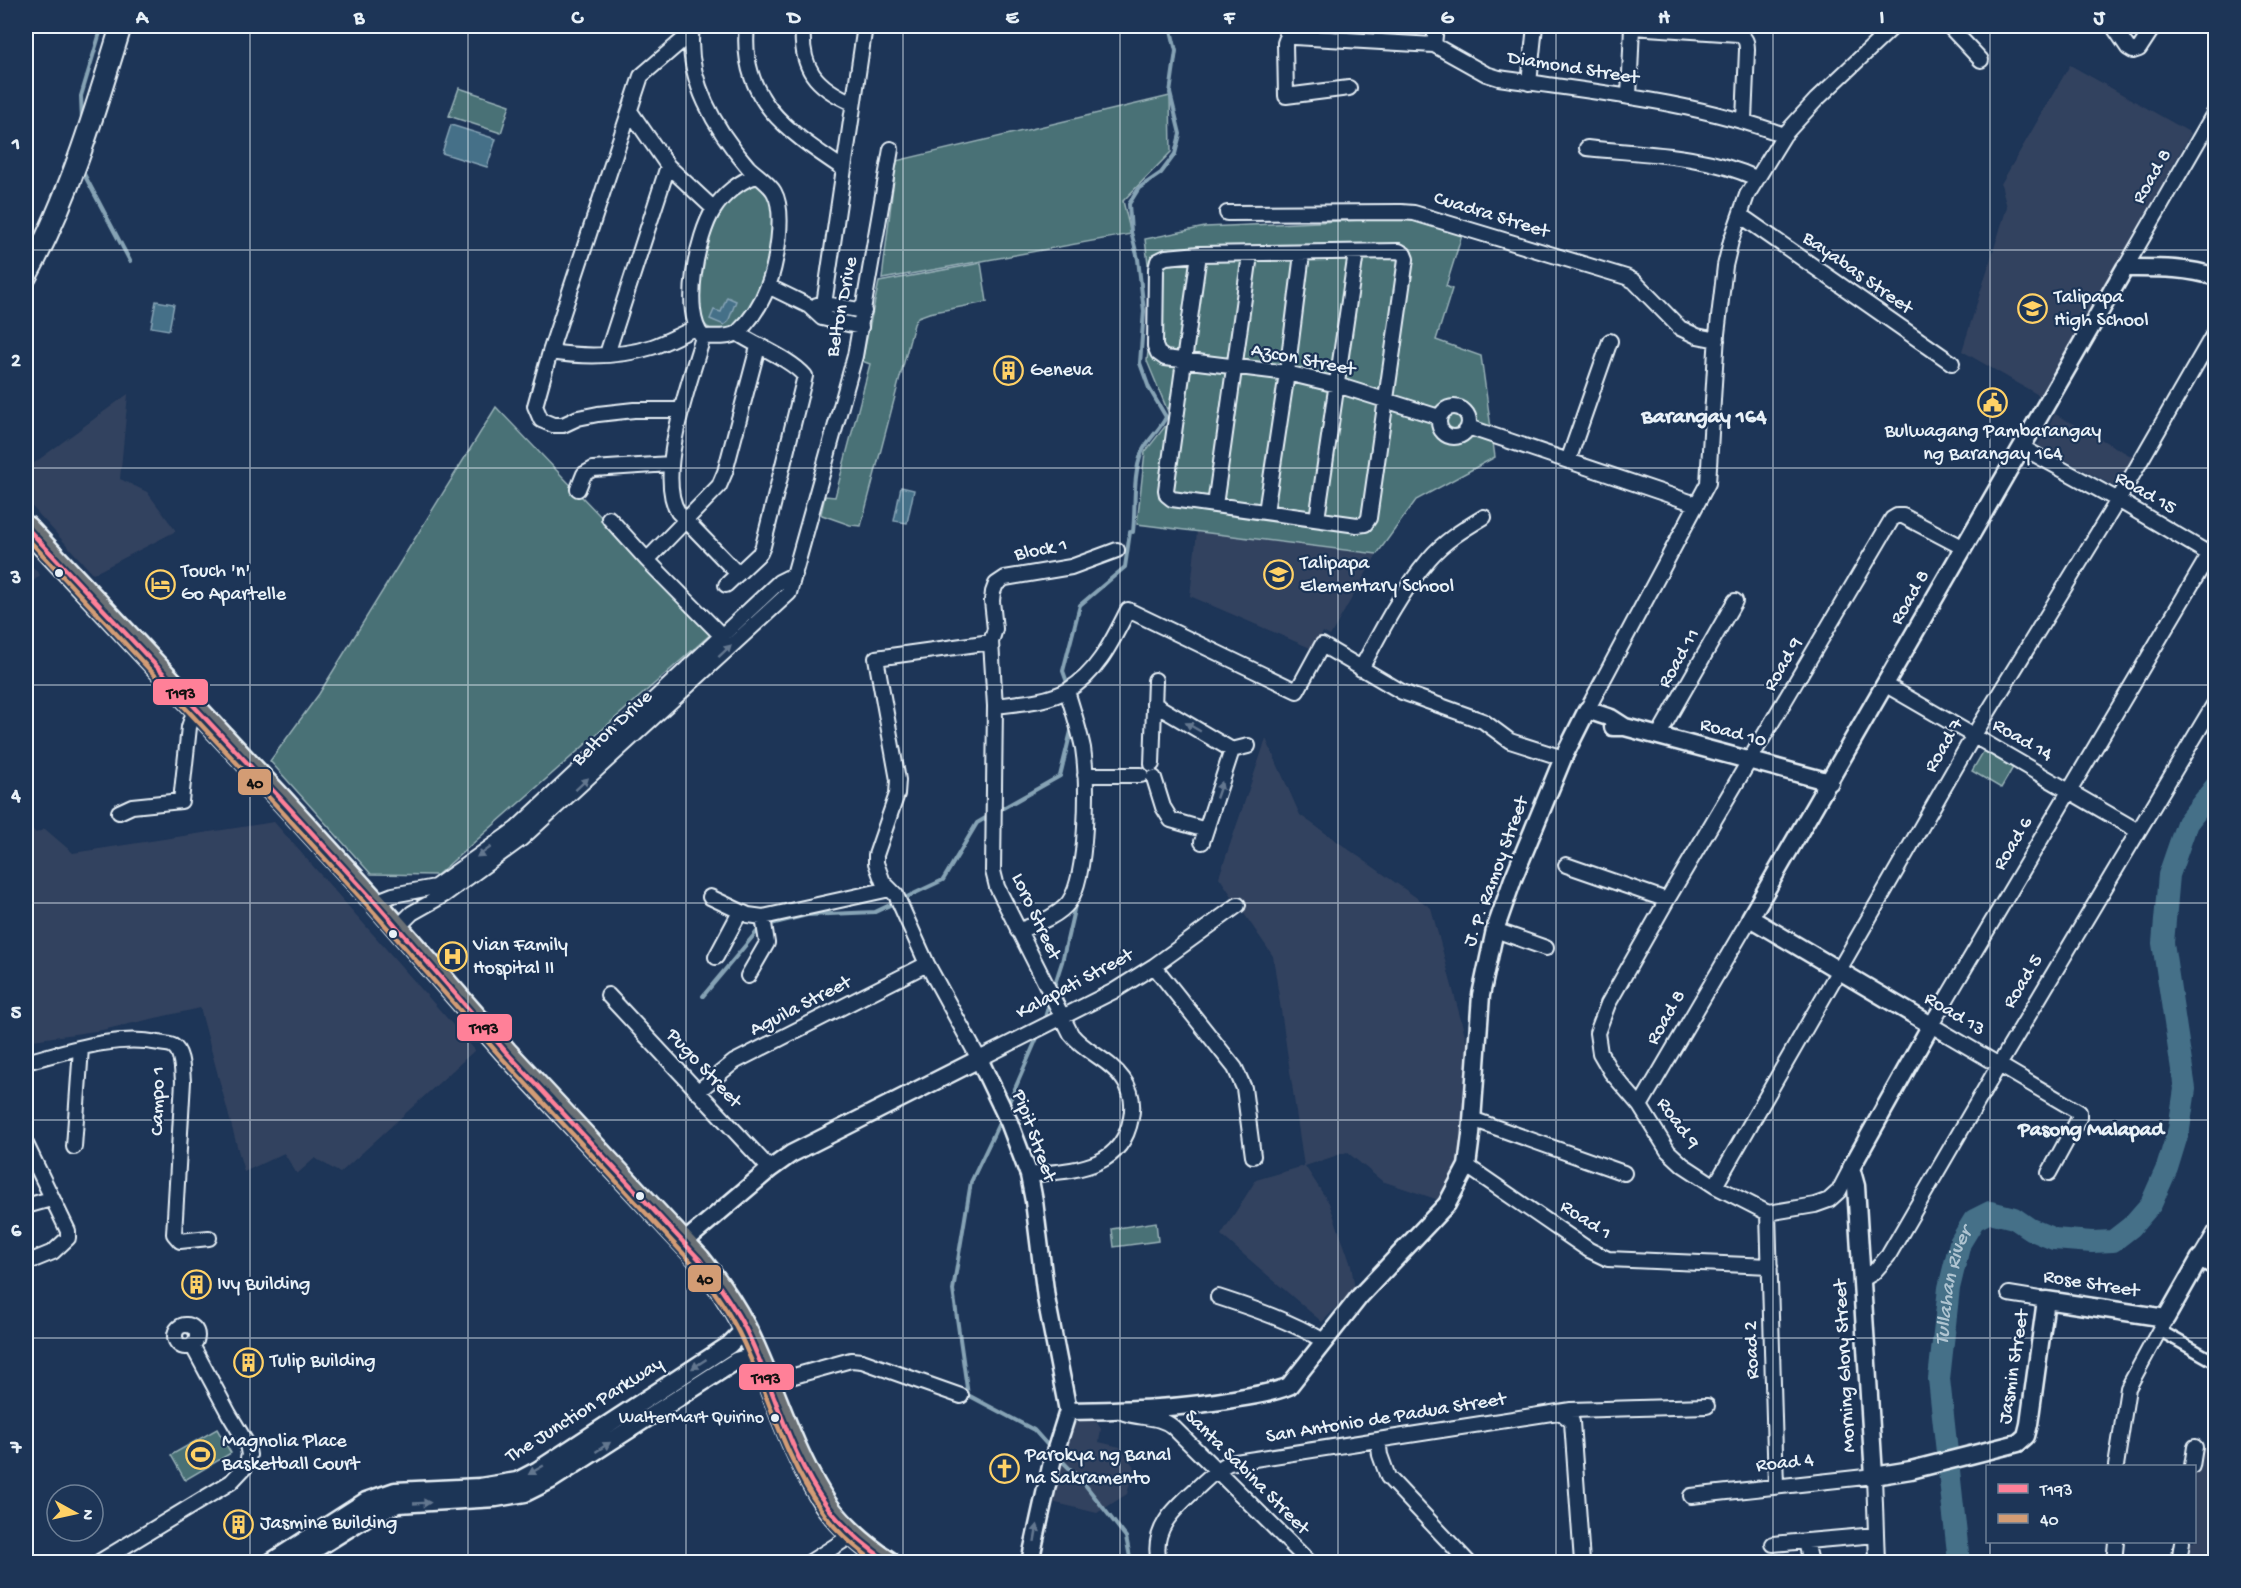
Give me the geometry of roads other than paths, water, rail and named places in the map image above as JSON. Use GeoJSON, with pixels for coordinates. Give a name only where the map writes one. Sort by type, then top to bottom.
{"type":"FeatureCollection","features":[{"type":"Feature","properties":{"kind":"main road"},"geometry":{"type":"LineString","coordinates":[[26,277],[58,210],[87,132],[121,26]]}},
{"type":"Feature","properties":{"kind":"main road"},"geometry":{"type":"LineString","coordinates":[[26,527],[375,902],[506,1052],[718,1283],[745,1329],[820,1496],[854,1534],[888,1563]]}},
{"type":"Feature","properties":{"kind":"street"},"geometry":{"type":"LineString","coordinates":[[747,26],[747,56],[750,72],[763,101],[786,126],[844,169]]}},
{"type":"Feature","properties":{"kind":"street"},"geometry":{"type":"LineString","coordinates":[[804,26],[802,42],[804,59],[809,69],[824,88],[853,103]]}},
{"type":"Feature","properties":{"kind":"street"},"geometry":{"type":"LineString","coordinates":[[822,318],[865,26]]}},
{"type":"Feature","properties":{"kind":"street"},"geometry":{"type":"LineString","coordinates":[[1434,45],[1436,26]]}},
{"type":"Feature","properties":{"kind":"street"},"geometry":{"type":"LineString","coordinates":[[1530,83],[1535,26]]}},
{"type":"Feature","properties":{"kind":"street"},"geometry":{"type":"LineString","coordinates":[[1629,98],[1632,26],[1738,34],[1747,42],[1744,120]]}},
{"type":"Feature","properties":{"kind":"street"},"geometry":{"type":"LineString","coordinates":[[1870,26],[1880,37]]}},
{"type":"Feature","properties":{"kind":"street","name":"J. P. Ramoy Street"},"geometry":{"type":"LineString","coordinates":[[1068,1411],[1173,1408],[1278,1391],[1288,1386],[1360,1296],[1447,1204],[1467,1166],[1481,995],[1495,930],[1513,879],[1563,758],[1708,483],[1717,340],[1725,266],[1740,215],[1756,178],[1784,135],[1816,100],[1894,26]]}},
{"type":"Feature","properties":{"kind":"street"},"geometry":{"type":"LineString","coordinates":[[1949,26],[1981,60]]}},
{"type":"Feature","properties":{"kind":"street"},"geometry":{"type":"LineString","coordinates":[[2113,26],[2127,48],[2133,51],[2139,49],[2154,26]]}},
{"type":"Feature","properties":{"kind":"street"},"geometry":{"type":"LineString","coordinates":[[682,410],[634,410],[598,414],[578,418],[563,425],[553,425],[541,420],[535,406],[550,352],[641,76],[692,29]]}},
{"type":"Feature","properties":{"kind":"street"},"geometry":{"type":"LineString","coordinates":[[692,29],[692,54],[699,84],[711,114],[726,139],[757,176],[774,191],[779,217],[779,231],[768,286],[756,311],[737,333]]}},
{"type":"Feature","properties":{"kind":"street","name":"Diamond Street"},"geometry":{"type":"LineString","coordinates":[[1286,30],[1294,37],[1434,45],[1486,74],[1498,78],[1700,110],[1744,120],[1784,135]]}},
{"type":"Feature","properties":{"kind":"street","name":"Diamond Street"},"geometry":{"type":"LineString","coordinates":[[1286,30],[1286,96],[1349,88]]}},
{"type":"Feature","properties":{"kind":"street","name":"Road 8"},"geometry":{"type":"LineString","coordinates":[[1640,1106],[1830,782],[2216,110]]}},
{"type":"Feature","properties":{"kind":"street"},"geometry":{"type":"LineString","coordinates":[[630,111],[668,166],[714,209]]}},
{"type":"Feature","properties":{"kind":"street"},"geometry":{"type":"LineString","coordinates":[[1587,148],[1690,159],[1739,170],[1756,178]]}},
{"type":"Feature","properties":{"kind":"street","name":"Belton Drive"},"geometry":{"type":"LineString","coordinates":[[397,928],[516,829],[544,811],[789,593],[855,356],[891,149]]}},
{"type":"Feature","properties":{"kind":"street"},"geometry":{"type":"LineString","coordinates":[[607,354],[668,166]]}},
{"type":"Feature","properties":{"kind":"street"},"geometry":{"type":"LineString","coordinates":[[738,574],[673,506],[669,487],[670,464],[699,333],[693,293],[694,267],[714,209],[735,186],[746,178],[757,176]]}},
{"type":"Feature","properties":{"kind":"street","name":"Cuadra Street"},"geometry":{"type":"LineString","coordinates":[[1227,213],[1414,213],[1626,277],[1634,281],[1680,328],[1697,336],[1717,340]]}},
{"type":"Feature","properties":{"kind":"street","name":"Bayabas Street"},"geometry":{"type":"LineString","coordinates":[[1740,215],[1952,363]]}},
{"type":"Feature","properties":{"kind":"street"},"geometry":{"type":"LineString","coordinates":[[1399,251],[1406,259],[1369,518],[1365,524],[1357,525],[1172,499],[1167,495],[1166,489],[1198,254],[1356,253],[1399,251]]}},
{"type":"Feature","properties":{"kind":"street"},"geometry":{"type":"LineString","coordinates":[[1317,519],[1356,253]]}},
{"type":"Feature","properties":{"kind":"street","name":"Azcon Street"},"geometry":{"type":"LineString","coordinates":[[1198,254],[1166,257],[1158,261],[1155,346],[1158,353],[1165,358],[1287,373],[1337,385],[1439,417],[1451,407],[1461,409],[1468,417],[1468,427]]}},
{"type":"Feature","properties":{"kind":"street"},"geometry":{"type":"LineString","coordinates":[[1266,512],[1302,254]]}},
{"type":"Feature","properties":{"kind":"street"},"geometry":{"type":"LineString","coordinates":[[1215,505],[1250,255]]}},
{"type":"Feature","properties":{"kind":"street"},"geometry":{"type":"LineString","coordinates":[[2125,268],[2175,269],[2216,277]]}},
{"type":"Feature","properties":{"kind":"street"},"geometry":{"type":"LineString","coordinates":[[768,286],[809,306],[822,318],[861,327]]}},
{"type":"Feature","properties":{"kind":"street"},"geometry":{"type":"LineString","coordinates":[[809,306],[825,304],[864,311]]}},
{"type":"Feature","properties":{"kind":"street","name":"Road 7"},"geometry":{"type":"LineString","coordinates":[[1714,1186],[1974,735],[2118,500],[2216,330]]}},
{"type":"Feature","properties":{"kind":"street"},"geometry":{"type":"LineString","coordinates":[[550,352],[574,356],[628,352],[699,333],[737,333],[797,367],[806,376],[763,546],[760,553],[726,585]]}},
{"type":"Feature","properties":{"kind":"street"},"geometry":{"type":"LineString","coordinates":[[1568,461],[1610,341]]}},
{"type":"Feature","properties":{"kind":"street"},"geometry":{"type":"LineString","coordinates":[[647,560],[719,486],[725,472],[759,347]]}},
{"type":"Feature","properties":{"kind":"street"},"geometry":{"type":"LineString","coordinates":[[1439,417],[1439,428],[1446,436],[1457,438],[1466,432],[1468,427],[1696,504]]}},
{"type":"Feature","properties":{"kind":"street","name":"Road 15"},"geometry":{"type":"LineString","coordinates":[[2023,448],[2213,551]]}},
{"type":"Feature","properties":{"kind":"street"},"geometry":{"type":"LineString","coordinates":[[578,489],[584,474],[593,469],[670,464]]}},
{"type":"Feature","properties":{"kind":"street","name":"Road 9"},"geometry":{"type":"LineString","coordinates":[[1768,1213],[1714,1186],[1683,1166],[1668,1151],[1640,1106],[1611,1072],[1600,1053],[1597,1033],[1608,1004],[1667,900],[1892,519],[1903,516],[1964,548]]}},
{"type":"Feature","properties":{"kind":"street"},"geometry":{"type":"LineString","coordinates":[[1361,669],[1399,601],[1430,558],[1459,533],[1484,517]]}},
{"type":"Feature","properties":{"kind":"street"},"geometry":{"type":"LineString","coordinates":[[609,518],[723,637]]}},
{"type":"Feature","properties":{"kind":"street","name":"Block 1"},"geometry":{"type":"LineString","coordinates":[[991,642],[995,628],[993,592],[996,584],[1005,578],[1071,567],[1117,549]]}},
{"type":"Feature","properties":{"kind":"street","name":"Road 6"},"geometry":{"type":"LineString","coordinates":[[1851,1168],[1931,1025],[2213,551]]}},
{"type":"Feature","properties":{"kind":"street","name":"Belton Drive"},"geometry":{"type":"LineString","coordinates":[[544,811],[779,582],[795,574]]}},
{"type":"Feature","properties":{"kind":"street","name":"Road 11"},"geometry":{"type":"LineString","coordinates":[[1658,736],[1735,602]]}},
{"type":"Feature","properties":{"kind":"street"},"geometry":{"type":"LineString","coordinates":[[995,706],[1024,702],[1067,691],[1097,664],[1128,610],[1297,691],[1322,645],[1402,692],[1483,721],[1510,741],[1563,758]]}},
{"type":"Feature","properties":{"kind":"street","name":"Pipit Street"},"geometry":{"type":"LineString","coordinates":[[991,642],[876,658],[898,780],[897,794],[876,855],[876,863],[883,882],[892,892],[927,964],[979,1059],[1009,1122],[1029,1175],[1046,1298],[1068,1411]]}},
{"type":"Feature","properties":{"kind":"street","name":"Loro Street"},"geometry":{"type":"LineString","coordinates":[[991,642],[995,706],[993,871],[997,887],[1062,1018],[1078,1042],[1108,1063],[1125,1081],[1131,1095],[1130,1122],[1120,1145],[1108,1157],[1096,1164],[1077,1169],[1029,1175]]}},
{"type":"Feature","properties":{"kind":"street"},"geometry":{"type":"LineString","coordinates":[[1155,680],[1147,771],[1162,807],[1171,820],[1204,836],[1233,750]]}},
{"type":"Feature","properties":{"kind":"street","name":"Road 14"},"geometry":{"type":"LineString","coordinates":[[1886,685],[2138,831]]}},
{"type":"Feature","properties":{"kind":"street"},"geometry":{"type":"LineString","coordinates":[[1018,931],[1059,911],[1074,893],[1083,846],[1085,773],[1081,740],[1067,691]]}},
{"type":"Feature","properties":{"kind":"street","name":"Road 5"},"geometry":{"type":"LineString","coordinates":[[1863,1279],[1873,1273],[1888,1256],[2216,701]]}},
{"type":"Feature","properties":{"kind":"street"},"geometry":{"type":"LineString","coordinates":[[1154,704],[1233,750],[1248,746]]}},
{"type":"Feature","properties":{"kind":"street"},"geometry":{"type":"LineString","coordinates":[[119,812],[132,806],[181,801],[189,727],[192,718],[199,711]]}},
{"type":"Feature","properties":{"kind":"street","name":"Road 10"},"geometry":{"type":"LineString","coordinates":[[1585,715],[1611,718],[1624,727],[1830,782]]}},
{"type":"Feature","properties":{"kind":"street"},"geometry":{"type":"LineString","coordinates":[[1085,773],[1147,771]]}},
{"type":"Feature","properties":{"kind":"street"},"geometry":{"type":"LineString","coordinates":[[1566,865],[1667,900]]}},
{"type":"Feature","properties":{"kind":"street"},"geometry":{"type":"LineString","coordinates":[[411,892],[420,908]]}},
{"type":"Feature","properties":{"kind":"street","name":"Belton Drive"},"geometry":{"type":"LineString","coordinates":[[375,902],[393,895],[411,892],[438,892]]}},
{"type":"Feature","properties":{"kind":"street"},"geometry":{"type":"LineString","coordinates":[[711,897],[740,912],[763,917],[892,892]]}},
{"type":"Feature","properties":{"kind":"street","name":"Kalapati Street"},"geometry":{"type":"LineString","coordinates":[[683,1243],[791,1154],[1114,991],[1154,966],[1238,906]]}},
{"type":"Feature","properties":{"kind":"street"},"geometry":{"type":"LineString","coordinates":[[716,957],[740,912]]}},
{"type":"Feature","properties":{"kind":"street"},"geometry":{"type":"LineString","coordinates":[[748,976],[767,943],[763,917]]}},
{"type":"Feature","properties":{"kind":"street","name":"Road 13"},"geometry":{"type":"LineString","coordinates":[[1750,918],[2079,1112],[2079,1118],[2049,1173]]}},
{"type":"Feature","properties":{"kind":"street"},"geometry":{"type":"LineString","coordinates":[[1495,930],[1546,948]]}},
{"type":"Feature","properties":{"kind":"street","name":"Aguila Street"},"geometry":{"type":"LineString","coordinates":[[697,1092],[734,1062],[927,964]]}},
{"type":"Feature","properties":{"kind":"street"},"geometry":{"type":"LineString","coordinates":[[1154,966],[1234,1068],[1244,1088],[1253,1156]]}},
{"type":"Feature","properties":{"kind":"street","name":"Pugo Street"},"geometry":{"type":"LineString","coordinates":[[608,995],[770,1169]]}},
{"type":"Feature","properties":{"kind":"street","name":"Campo 1"},"geometry":{"type":"LineString","coordinates":[[26,1062],[81,1048],[131,1040],[173,1046],[178,1051],[183,1081],[174,1234],[180,1241],[209,1238]]}},
{"type":"Feature","properties":{"kind":"street"},"geometry":{"type":"LineString","coordinates":[[74,1147],[81,1048]]}},
{"type":"Feature","properties":{"kind":"street"},"geometry":{"type":"LineString","coordinates":[[1472,1119],[1624,1173]]}},
{"type":"Feature","properties":{"kind":"street"},"geometry":{"type":"LineString","coordinates":[[26,1146],[68,1231],[68,1238],[53,1252],[26,1263]]}},
{"type":"Feature","properties":{"kind":"street","name":"Road 1"},"geometry":{"type":"LineString","coordinates":[[1467,1166],[1589,1250],[1608,1259],[1770,1266]]}},
{"type":"Feature","properties":{"kind":"street"},"geometry":{"type":"LineString","coordinates":[[1768,1213],[1815,1205],[1829,1200],[1839,1191],[1851,1168]]}},
{"type":"Feature","properties":{"kind":"street","name":"Morning Glory Street"},"geometry":{"type":"LineString","coordinates":[[1851,1168],[1856,1186],[1863,1279],[1877,1563]]}},
{"type":"Feature","properties":{"kind":"street"},"geometry":{"type":"LineString","coordinates":[[26,1206],[51,1199]]}},
{"type":"Feature","properties":{"kind":"street","name":"Road 2"},"geometry":{"type":"LineString","coordinates":[[1768,1213],[1776,1486]]}},
{"type":"Feature","properties":{"kind":"street"},"geometry":{"type":"LineString","coordinates":[[2116,1465],[2128,1388],[2216,1231]]}},
{"type":"Feature","properties":{"kind":"street"},"geometry":{"type":"LineString","coordinates":[[2200,1257],[2216,1268]]}},
{"type":"Feature","properties":{"kind":"street","name":"Rose Street"},"geometry":{"type":"LineString","coordinates":[[2009,1294],[2162,1324]]}},
{"type":"Feature","properties":{"kind":"street"},"geometry":{"type":"LineString","coordinates":[[1218,1297],[1267,1312],[1297,1325],[1324,1341]]}},
{"type":"Feature","properties":{"kind":"street","name":"Jasmin Street"},"geometry":{"type":"LineString","coordinates":[[1988,1452],[2018,1443],[2026,1436],[2030,1424],[2046,1300]]}},
{"type":"Feature","properties":{"kind":"street"},"geometry":{"type":"LineString","coordinates":[[2162,1324],[2212,1360]]}},
{"type":"Feature","properties":{"kind":"street","name":"The Junction Parkway"},"geometry":{"type":"LineString","coordinates":[[272,1563],[366,1501],[517,1481],[538,1470],[729,1345],[745,1329]]}},
{"type":"Feature","properties":{"kind":"street"},"geometry":{"type":"LineString","coordinates":[[99,1563],[231,1482],[246,1466],[249,1455],[247,1444],[192,1346]]}},
{"type":"Feature","properties":{"kind":"street","name":"The Junction Parkway"},"geometry":{"type":"LineString","coordinates":[[295,1563],[397,1498],[496,1498],[525,1493],[551,1480],[736,1361],[757,1355]]}},
{"type":"Feature","properties":{"kind":"street"},"geometry":{"type":"LineString","coordinates":[[769,1383],[851,1360],[862,1361],[961,1396]]}},
{"type":"Feature","properties":{"kind":"street","name":"San Antonio de Padua Street"},"geometry":{"type":"LineString","coordinates":[[1218,1469],[1229,1463],[1571,1410],[1707,1406]]}},
{"type":"Feature","properties":{"kind":"street"},"geometry":{"type":"LineString","coordinates":[[1030,1563],[1052,1462],[1068,1411]]}},
{"type":"Feature","properties":{"kind":"street","name":"Santa Sabina Street"},"geometry":{"type":"LineString","coordinates":[[1118,1411],[1134,1417],[1167,1421],[1218,1469],[1309,1563]]}},
{"type":"Feature","properties":{"kind":"street"},"geometry":{"type":"LineString","coordinates":[[1562,1413],[1572,1422],[1582,1563]]}},
{"type":"Feature","properties":{"kind":"street"},"geometry":{"type":"LineString","coordinates":[[1378,1440],[1388,1478],[1468,1563]]}},
{"type":"Feature","properties":{"kind":"street"},"geometry":{"type":"LineString","coordinates":[[2192,1465],[2195,1447]]}},
{"type":"Feature","properties":{"kind":"street","name":"Road 4"},"geometry":{"type":"LineString","coordinates":[[1691,1496],[1874,1476],[1988,1452]]}},
{"type":"Feature","properties":{"kind":"street"},"geometry":{"type":"LineString","coordinates":[[1160,1563],[1157,1546],[1168,1515],[1218,1469]]}},
{"type":"Feature","properties":{"kind":"street"},"geometry":{"type":"LineString","coordinates":[[810,1563],[854,1534]]}},
{"type":"Feature","properties":{"kind":"street"},"geometry":{"type":"LineString","coordinates":[[1773,1544],[1876,1535]]}},
{"type":"Feature","properties":{"kind":"street"},"geometry":{"type":"LineString","coordinates":[[1806,1542],[1811,1563]]}},
{"type":"Feature","properties":{"kind":"street"},"geometry":{"type":"LineString","coordinates":[[2114,1563],[2116,1543]]}},
{"type":"Feature","properties":{"kind":"street"},"geometry":{"type":"LineString","coordinates":[[2179,1563],[2182,1543]]}},
{"type":"Feature","properties":{"kind":"waterway"},"geometry":{"type":"LineString","coordinates":[[82,121],[81,96],[102,26]]}},
{"type":"Feature","properties":{"kind":"waterway"},"geometry":{"type":"LineString","coordinates":[[1133,532],[1139,462],[1144,448],[1166,417],[1149,388],[1140,363],[1144,311],[1138,259],[1131,232],[1129,204],[1139,188],[1161,173],[1175,154],[1180,134],[1170,93],[1176,51],[1170,26]]}},
{"type":"Feature","properties":{"kind":"waterway"},"geometry":{"type":"LineString","coordinates":[[84,168],[84,174],[130,261]]}},
{"type":"Feature","properties":{"kind":"waterway"},"geometry":{"type":"LineString","coordinates":[[1068,685],[1063,671],[1080,605],[1125,567],[1130,532]]}},
{"type":"Feature","properties":{"kind":"waterway"},"geometry":{"type":"LineString","coordinates":[[996,812],[1060,776],[1072,727]]}},
{"type":"Feature","properties":{"kind":"waterway","name":"Tullahan River"},"geometry":{"type":"LineString","coordinates":[[1959,1562],[1939,1379],[1949,1288],[1960,1243],[1974,1220],[1990,1212],[2014,1218],[2030,1229],[2054,1239],[2113,1241],[2131,1227],[2151,1204],[2167,1168],[2179,1129],[2185,1089],[2163,943],[2169,875],[2187,823],[2216,786]]}},
{"type":"Feature","properties":{"kind":"waterway"},"geometry":{"type":"LineString","coordinates":[[767,925],[807,915],[875,912],[943,880],[977,823],[989,816]]}},
{"type":"Feature","properties":{"kind":"waterway"},"geometry":{"type":"LineString","coordinates":[[1053,990],[1076,901]]}},
{"type":"Feature","properties":{"kind":"waterway"},"geometry":{"type":"LineString","coordinates":[[703,996],[760,928]]}},
{"type":"Feature","properties":{"kind":"waterway"},"geometry":{"type":"LineString","coordinates":[[1044,1021],[1050,1000]]}},
{"type":"Feature","properties":{"kind":"waterway"},"geometry":{"type":"LineString","coordinates":[[1007,1107],[1040,1031]]}},
{"type":"Feature","properties":{"kind":"waterway"},"geometry":{"type":"LineString","coordinates":[[1001,1119],[971,1182],[953,1290],[968,1395],[1034,1430],[1051,1449]]}},
{"type":"Feature","properties":{"kind":"waterway"},"geometry":{"type":"LineString","coordinates":[[1058,1457],[1083,1482],[1126,1537],[1131,1562]]}},
{"type":"Feature","properties":{"kind":"place","name":"Talipapa High School"},"geometry":{"type":"Point","coordinates":[2033,309]}},
{"type":"Feature","properties":{"kind":"place","name":"Geneva"},"geometry":{"type":"Point","coordinates":[1009,371]}},
{"type":"Feature","properties":{"kind":"place","name":"Bulwagang Pambarangay ng Barangay 164"},"geometry":{"type":"Point","coordinates":[1993,402]}},
{"type":"Feature","properties":{"kind":"place","name":"Talipapa Elementary School"},"geometry":{"type":"Point","coordinates":[1279,575]}},
{"type":"Feature","properties":{"kind":"place","name":"Touch 'n' Go Apartelle"},"geometry":{"type":"Point","coordinates":[160,584]}},
{"type":"Feature","properties":{"kind":"place","name":"Vian Family Hospital II"},"geometry":{"type":"Point","coordinates":[452,957]}},
{"type":"Feature","properties":{"kind":"place","name":"Ivy Building"},"geometry":{"type":"Point","coordinates":[196,1285]}},
{"type":"Feature","properties":{"kind":"place","name":"Tulip Building"},"geometry":{"type":"Point","coordinates":[249,1362]}},
{"type":"Feature","properties":{"kind":"place","name":"WalterMart Quirino"},"geometry":{"type":"Point","coordinates":[775,1418]}},
{"type":"Feature","properties":{"kind":"place","name":"Magnolia Place Basketball Court"},"geometry":{"type":"Point","coordinates":[201,1454]}},
{"type":"Feature","properties":{"kind":"place","name":"Parokya ng Banal na Sakramento"},"geometry":{"type":"Point","coordinates":[1004,1468]}},
{"type":"Feature","properties":{"kind":"place","name":"Jasmine Building"},"geometry":{"type":"Point","coordinates":[239,1524]}},
{"type":"Feature","properties":{"kind":"district","name":"Barangay 164"},"geometry":{"type":"Point","coordinates":[1704,418]}},
{"type":"Feature","properties":{"kind":"district","name":"Pasong Malapad"},"geometry":{"type":"Point","coordinates":[2091,1131]}}]}
